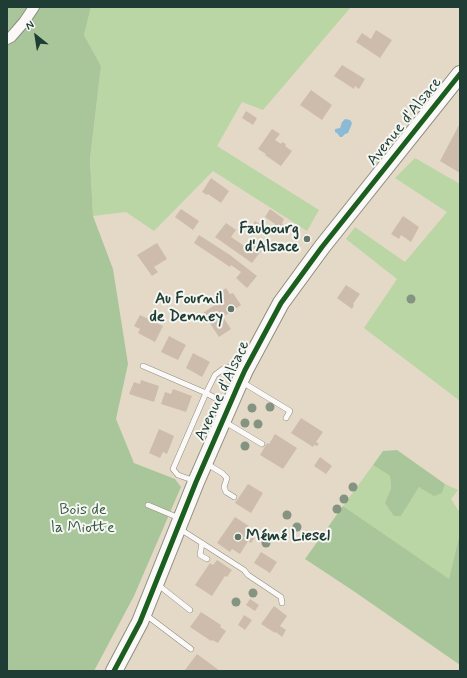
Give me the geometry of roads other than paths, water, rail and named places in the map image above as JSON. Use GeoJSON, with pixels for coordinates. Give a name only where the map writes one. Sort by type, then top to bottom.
{"type":"FeatureCollection","features":[{"type":"Feature","properties":{"kind":"main road","name":"Avenue d'Alsace"},"geometry":{"type":"LineString","coordinates":[[114,671],[140,622],[196,482],[242,375],[281,303],[322,247],[460,74]]}},
{"type":"Feature","properties":{"kind":"street"},"geometry":{"type":"LineString","coordinates":[[7,39],[24,22],[34,7]]}},
{"type":"Feature","properties":{"kind":"lane"},"geometry":{"type":"LineString","coordinates":[[143,366],[206,393],[229,405]]}},
{"type":"Feature","properties":{"kind":"lane"},"geometry":{"type":"LineString","coordinates":[[196,482],[178,475],[173,469],[206,393],[215,376],[223,369],[234,366],[242,375],[290,411],[286,418]]}},
{"type":"Feature","properties":{"kind":"lane"},"geometry":{"type":"LineString","coordinates":[[222,420],[262,444]]}},
{"type":"Feature","properties":{"kind":"lane"},"geometry":{"type":"LineString","coordinates":[[204,463],[222,472],[227,478],[224,487],[226,492],[234,497]]}},
{"type":"Feature","properties":{"kind":"lane"},"geometry":{"type":"LineString","coordinates":[[148,505],[180,523],[202,543],[244,570],[248,575],[281,597],[282,603]]}},
{"type":"Feature","properties":{"kind":"lane"},"geometry":{"type":"LineString","coordinates":[[202,543],[200,555],[208,560]]}},
{"type":"Feature","properties":{"kind":"lane"},"geometry":{"type":"LineString","coordinates":[[156,584],[190,610]]}},
{"type":"Feature","properties":{"kind":"lane"},"geometry":{"type":"LineString","coordinates":[[143,613],[191,649]]}},
{"type":"Feature","properties":{"kind":"water"},"geometry":{"type":"Polygon","coordinates":[[[345,119],[350,120],[352,123],[348,133],[340,137],[335,132],[335,129],[340,128],[345,119]]]}},
{"type":"Feature","properties":{"kind":"place","name":"Faubourg d'Alsace"},"geometry":{"type":"Point","coordinates":[307,239]}},
{"type":"Feature","properties":{"kind":"place","name":"Au Fournil de Denney"},"geometry":{"type":"Point","coordinates":[231,309]}},
{"type":"Feature","properties":{"kind":"place","name":"Mémé Liesel"},"geometry":{"type":"Point","coordinates":[238,537]}},
{"type":"Feature","properties":{"kind":"park label","name":"Bois de la Miotte"},"geometry":{"type":"Point","coordinates":[83,520]}}]}
